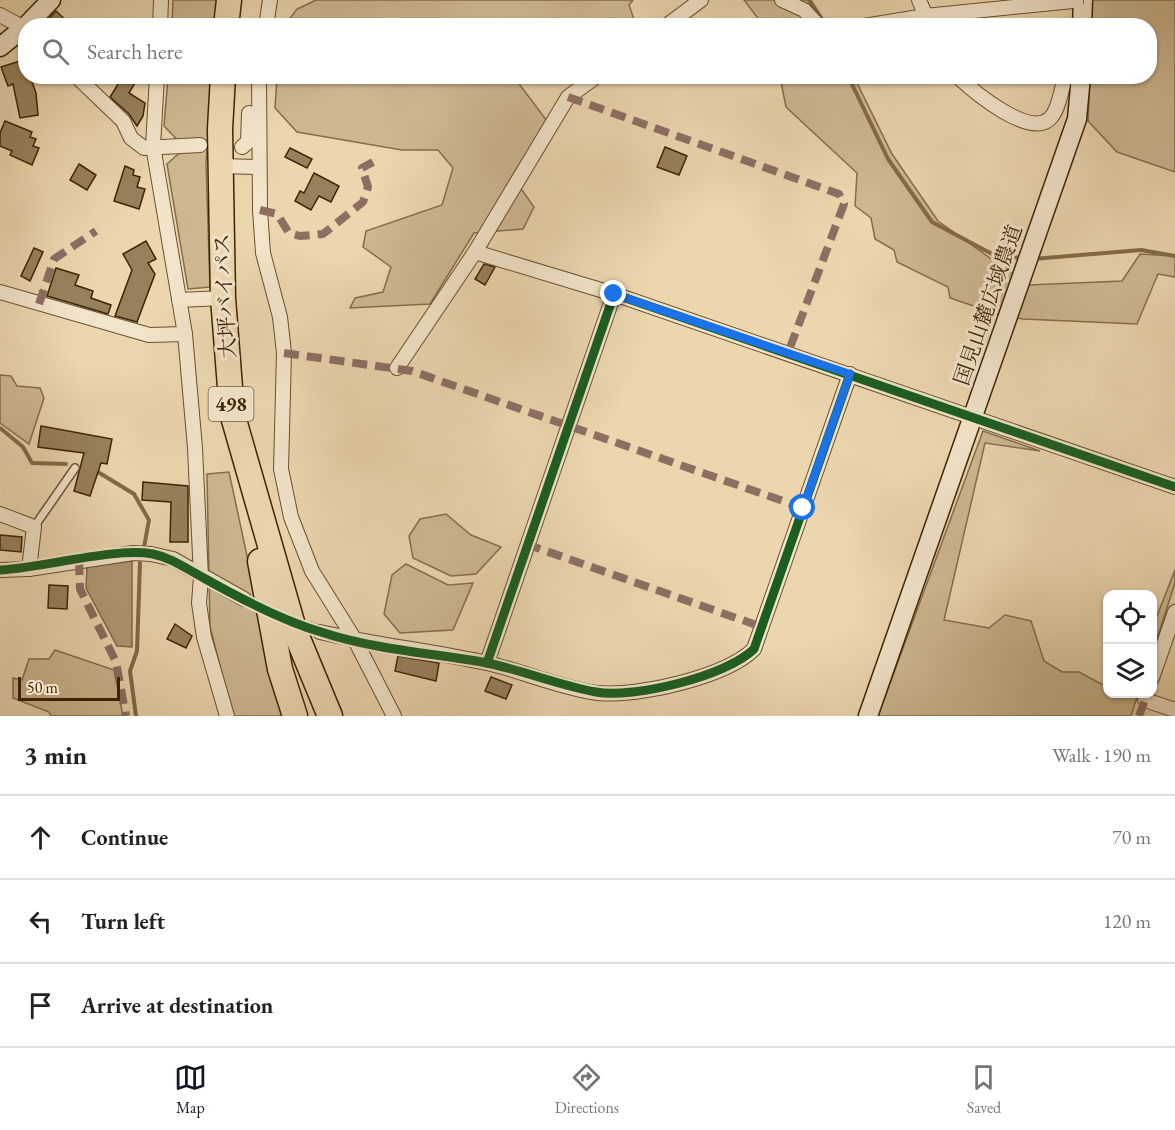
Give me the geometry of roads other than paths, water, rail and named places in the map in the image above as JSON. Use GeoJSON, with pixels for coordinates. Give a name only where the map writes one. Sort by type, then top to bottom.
{"type":"FeatureCollection","features":[{"type":"Feature","properties":{"kind":"highway"},"geometry":{"type":"LineString","coordinates":[[227,18],[229,0]]}},
{"type":"Feature","properties":{"kind":"highway","name":"大坪バイパス"},"geometry":{"type":"LineString","coordinates":[[223,84],[220,166],[223,298],[232,412],[294,629],[330,716]]}},
{"type":"Feature","properties":{"kind":"highway"},"geometry":{"type":"LineString","coordinates":[[232,412],[280,669],[295,716]]}},
{"type":"Feature","properties":{"kind":"street"},"geometry":{"type":"LineString","coordinates":[[34,18],[51,0]]}},
{"type":"Feature","properties":{"kind":"street"},"geometry":{"type":"LineString","coordinates":[[160,18],[161,0]]}},
{"type":"Feature","properties":{"kind":"street"},"geometry":{"type":"LineString","coordinates":[[267,18],[270,0]]}},
{"type":"Feature","properties":{"kind":"street"},"geometry":{"type":"LineString","coordinates":[[677,18],[701,0]]}},
{"type":"Feature","properties":{"kind":"street"},"geometry":{"type":"LineString","coordinates":[[782,0],[804,10],[812,18]]}},
{"type":"Feature","properties":{"kind":"street"},"geometry":{"type":"LineString","coordinates":[[919,0],[926,18]]}},
{"type":"Feature","properties":{"kind":"street"},"geometry":{"type":"LineString","coordinates":[[949,18],[1083,0],[1082,18]]}},
{"type":"Feature","properties":{"kind":"street"},"geometry":{"type":"LineString","coordinates":[[0,15],[18,24]]}},
{"type":"Feature","properties":{"kind":"street"},"geometry":{"type":"LineString","coordinates":[[0,47],[18,33]]}},
{"type":"Feature","properties":{"kind":"street"},"geometry":{"type":"LineString","coordinates":[[84,84],[123,121],[131,138],[144,148],[200,145]]}},
{"type":"Feature","properties":{"kind":"street"},"geometry":{"type":"LineString","coordinates":[[157,84],[153,146],[185,334],[195,448],[201,577],[199,603],[204,637],[227,716]]}},
{"type":"Feature","properties":{"kind":"street"},"geometry":{"type":"LineString","coordinates":[[242,147],[248,142],[250,96],[258,84]]}},
{"type":"Feature","properties":{"kind":"street"},"geometry":{"type":"LineString","coordinates":[[258,84],[258,167],[263,253],[280,317],[284,354],[281,469],[291,518],[312,572],[355,640],[394,716]]}},
{"type":"Feature","properties":{"kind":"street"},"geometry":{"type":"LineString","coordinates":[[397,368],[475,252],[568,97],[586,84]]}},
{"type":"Feature","properties":{"kind":"street"},"geometry":{"type":"LineString","coordinates":[[966,84],[977,94],[1024,123],[1036,125],[1053,116],[1063,84]]}},
{"type":"Feature","properties":{"kind":"street","name":"国見山麓広域農道"},"geometry":{"type":"LineString","coordinates":[[868,716],[1077,119],[1080,84]]}},
{"type":"Feature","properties":{"kind":"street"},"geometry":{"type":"LineString","coordinates":[[220,166],[258,167]]}},
{"type":"Feature","properties":{"kind":"street"},"geometry":{"type":"LineString","coordinates":[[475,252],[614,294],[1175,487]]}},
{"type":"Feature","properties":{"kind":"street"},"geometry":{"type":"LineString","coordinates":[[0,292],[149,335],[185,334]]}},
{"type":"Feature","properties":{"kind":"street"},"geometry":{"type":"LineString","coordinates":[[487,663],[614,294]]}},
{"type":"Feature","properties":{"kind":"street"},"geometry":{"type":"LineString","coordinates":[[179,300],[223,298]]}},
{"type":"Feature","properties":{"kind":"street"},"geometry":{"type":"LineString","coordinates":[[320,632],[487,663],[598,693],[628,692],[704,678],[745,658],[754,649],[850,374]]}},
{"type":"Feature","properties":{"kind":"street"},"geometry":{"type":"LineString","coordinates":[[0,514],[34,527],[30,543],[30,569]]}},
{"type":"Feature","properties":{"kind":"street"},"geometry":{"type":"LineString","coordinates":[[0,570],[30,569],[133,553],[172,559],[244,599]]}},
{"type":"Feature","properties":{"kind":"street"},"geometry":{"type":"LineString","coordinates":[[1157,664],[1175,612]]}},
{"type":"Feature","properties":{"kind":"street"},"geometry":{"type":"LineString","coordinates":[[1146,698],[1145,700],[1175,710]]}},
{"type":"Feature","properties":{"kind":"lane"},"geometry":{"type":"LineString","coordinates":[[34,527],[75,468]]}},
{"type":"Feature","properties":{"kind":"waterway"},"geometry":{"type":"LineString","coordinates":[[809,0],[821,18]]}},
{"type":"Feature","properties":{"kind":"waterway"},"geometry":{"type":"LineString","coordinates":[[852,84],[888,159],[932,222],[994,255],[1022,258]]}},
{"type":"Feature","properties":{"kind":"waterway"},"geometry":{"type":"LineString","coordinates":[[1033,259],[1141,250],[1175,256]]}},
{"type":"Feature","properties":{"kind":"waterway"},"geometry":{"type":"LineString","coordinates":[[0,428],[23,447],[32,463],[66,464]]}},
{"type":"Feature","properties":{"kind":"waterway"},"geometry":{"type":"LineString","coordinates":[[93,469],[134,494],[149,520],[144,547]]}},
{"type":"Feature","properties":{"kind":"waterway"},"geometry":{"type":"LineString","coordinates":[[136,716],[130,671],[137,651],[140,563]]}},
{"type":"Feature","properties":{"kind":"tunnel"},"geometry":{"type":"LineString","coordinates":[[289,619],[320,632]]}}]}
